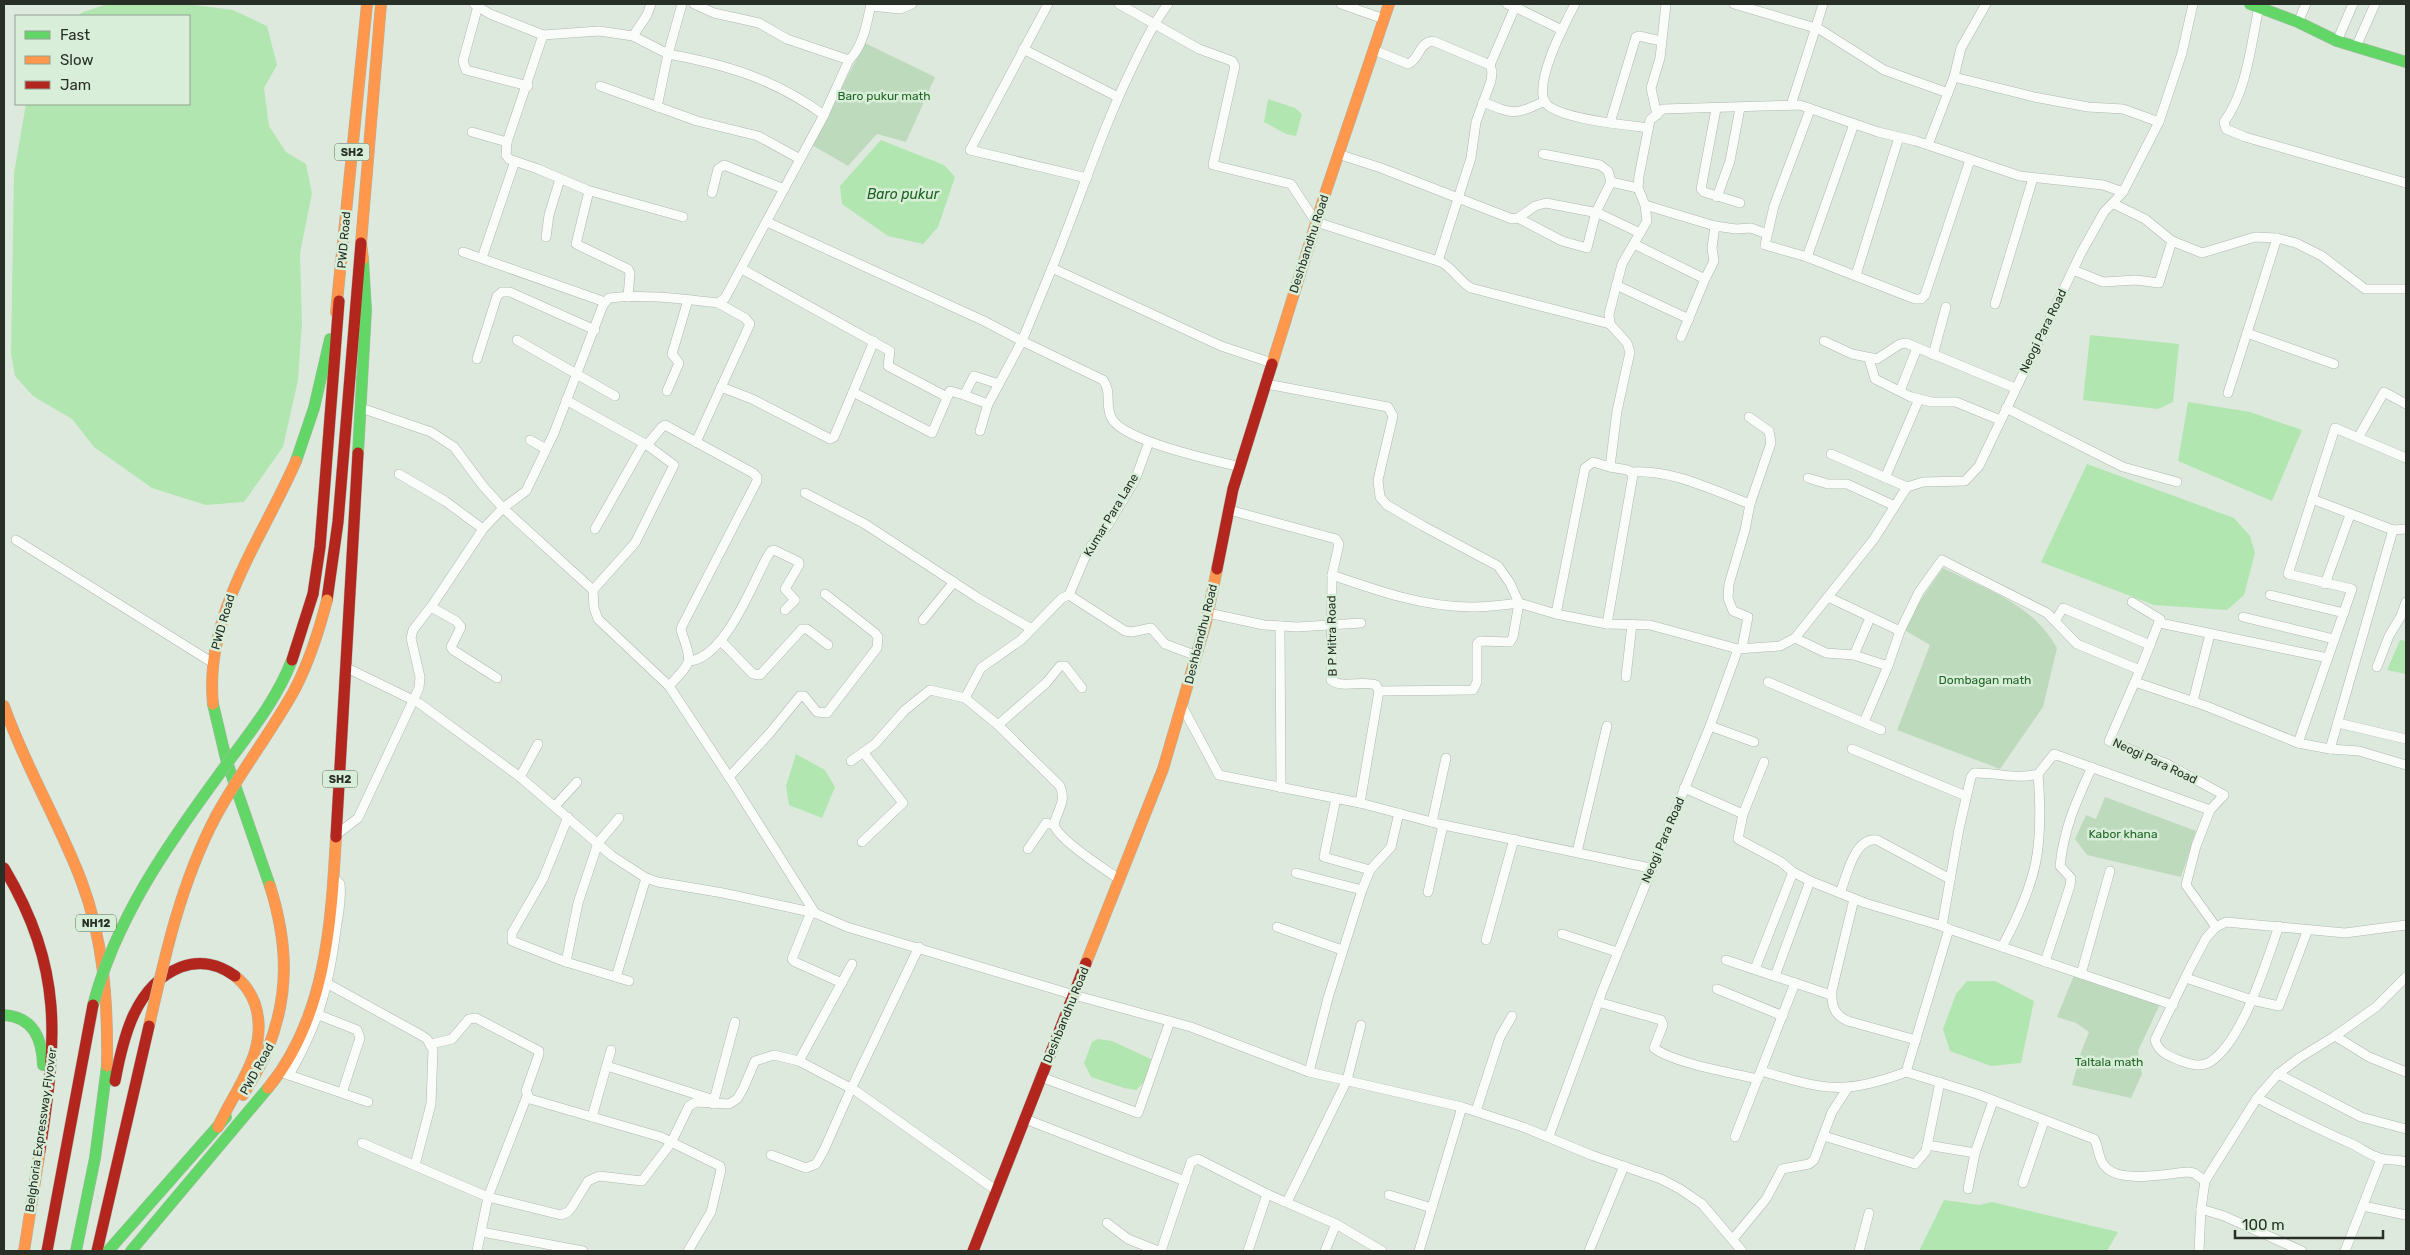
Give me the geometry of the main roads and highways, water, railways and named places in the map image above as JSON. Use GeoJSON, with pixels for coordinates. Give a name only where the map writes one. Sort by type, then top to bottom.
{"type":"FeatureCollection","features":[{"type":"Feature","properties":{"kind":"main road","name":"PWD Road"},"geometry":{"type":"LineString","coordinates":[[108,1251],[218,1127],[242,1097],[268,1053],[280,1018],[286,974],[286,950],[275,899],[220,742],[213,701],[213,663],[216,638],[236,582],[302,448],[339,301],[367,4]]}},
{"type":"Feature","properties":{"kind":"main road","name":"PWD Road"},"geometry":{"type":"LineString","coordinates":[[131,1251],[285,1073],[324,982],[334,877],[362,408],[366,291],[361,242],[381,4]]}},
{"type":"Feature","properties":{"kind":"main road","name":"Deshbandhu Road"},"geometry":{"type":"LineString","coordinates":[[973,1251],[1163,769],[1208,613],[1240,466],[1316,222],[1389,4]]}},
{"type":"Feature","properties":{"kind":"main road"},"geometry":{"type":"LineString","coordinates":[[2255,6],[2298,22],[2337,42],[2406,62]]}},
{"type":"Feature","properties":{"kind":"main road"},"geometry":{"type":"LineString","coordinates":[[97,1251],[163,965],[184,892],[206,834],[299,683],[321,629],[338,522],[361,242]]}},
{"type":"Feature","properties":{"kind":"main road"},"geometry":{"type":"LineString","coordinates":[[47,1251],[95,989],[108,953],[128,910],[153,868],[244,741],[280,686],[303,632],[313,594],[320,547],[339,301]]}},
{"type":"Feature","properties":{"kind":"main road","name":"NH12"},"geometry":{"type":"LineString","coordinates":[[4,706],[26,763],[82,880],[99,934],[106,969],[109,1042],[96,1157],[76,1251]]}},
{"type":"Feature","properties":{"kind":"main road","name":"Belghoria Expressway Flyover"},"geometry":{"type":"LineString","coordinates":[[4,868],[32,921],[45,962],[52,1004],[52,1070],[24,1251]]}},
{"type":"Feature","properties":{"kind":"main road"},"geometry":{"type":"LineString","coordinates":[[96,1157],[119,1060],[136,1011],[152,986],[163,977],[183,967],[202,963],[219,966],[236,974],[253,996],[260,1018],[259,1040],[254,1059],[224,1110],[218,1127]]}},
{"type":"Feature","properties":{"kind":"main road"},"geometry":{"type":"LineString","coordinates":[[4,1015],[12,1015],[26,1020],[41,1040],[43,1125]]}},
{"type":"Feature","properties":{"kind":"water"},"geometry":{"type":"Polygon","coordinates":[[[108,4],[186,4],[233,10],[267,26],[277,65],[264,88],[269,126],[286,152],[306,164],[312,193],[300,253],[302,323],[298,380],[283,447],[244,502],[206,505],[152,488],[94,447],[72,419],[33,396],[15,376],[11,354],[14,173],[26,105],[190,105],[190,15],[79,15],[108,4]]]}},
{"type":"Feature","properties":{"kind":"water"},"geometry":{"type":"Polygon","coordinates":[[[1268,99],[1295,108],[1302,114],[1296,136],[1286,134],[1264,122],[1268,99]]]}},
{"type":"Feature","properties":{"kind":"water","name":"Baro pukur"},"geometry":{"type":"Polygon","coordinates":[[[881,140],[944,165],[955,177],[938,227],[923,244],[888,236],[842,204],[840,186],[881,140]]]}},
{"type":"Feature","properties":{"kind":"water"},"geometry":{"type":"Polygon","coordinates":[[[2090,335],[2179,344],[2173,402],[2158,409],[2083,400],[2090,335]]]}},
{"type":"Feature","properties":{"kind":"water"},"geometry":{"type":"Polygon","coordinates":[[[2188,402],[2250,412],[2302,430],[2272,501],[2178,461],[2188,402]]]}},
{"type":"Feature","properties":{"kind":"water"},"geometry":{"type":"Polygon","coordinates":[[[2087,464],[2234,518],[2250,536],[2255,553],[2244,595],[2227,610],[2154,605],[2041,562],[2087,464]]]}},
{"type":"Feature","properties":{"kind":"water"},"geometry":{"type":"Polygon","coordinates":[[[2400,640],[2406,641],[2406,674],[2387,670],[2400,640]]]}},
{"type":"Feature","properties":{"kind":"water"},"geometry":{"type":"Polygon","coordinates":[[[796,754],[825,770],[835,787],[822,818],[789,805],[786,786],[796,754]]]}},
{"type":"Feature","properties":{"kind":"water"},"geometry":{"type":"Polygon","coordinates":[[[1967,981],[1995,981],[2034,1001],[2021,1063],[1991,1066],[1950,1051],[1943,1029],[1956,994],[1967,981]]]}},
{"type":"Feature","properties":{"kind":"water"},"geometry":{"type":"Polygon","coordinates":[[[1098,1039],[1112,1041],[1151,1059],[1146,1080],[1136,1090],[1091,1077],[1084,1063],[1092,1042],[1098,1039]]]}},
{"type":"Feature","properties":{"kind":"water"},"geometry":{"type":"Polygon","coordinates":[[[1944,1200],[1979,1205],[1992,1202],[2118,1232],[2107,1251],[1919,1251],[1944,1200]]]}},
{"type":"Feature","properties":{"kind":"park label","name":"Baro pukur math"},"geometry":{"type":"Point","coordinates":[884,96]}},
{"type":"Feature","properties":{"kind":"park label","name":"Dombagan math"},"geometry":{"type":"Point","coordinates":[1985,680]}},
{"type":"Feature","properties":{"kind":"park label","name":"Kabor khana"},"geometry":{"type":"Point","coordinates":[2123,834]}},
{"type":"Feature","properties":{"kind":"park label","name":"Taltala math"},"geometry":{"type":"Point","coordinates":[2109,1062]}}]}
